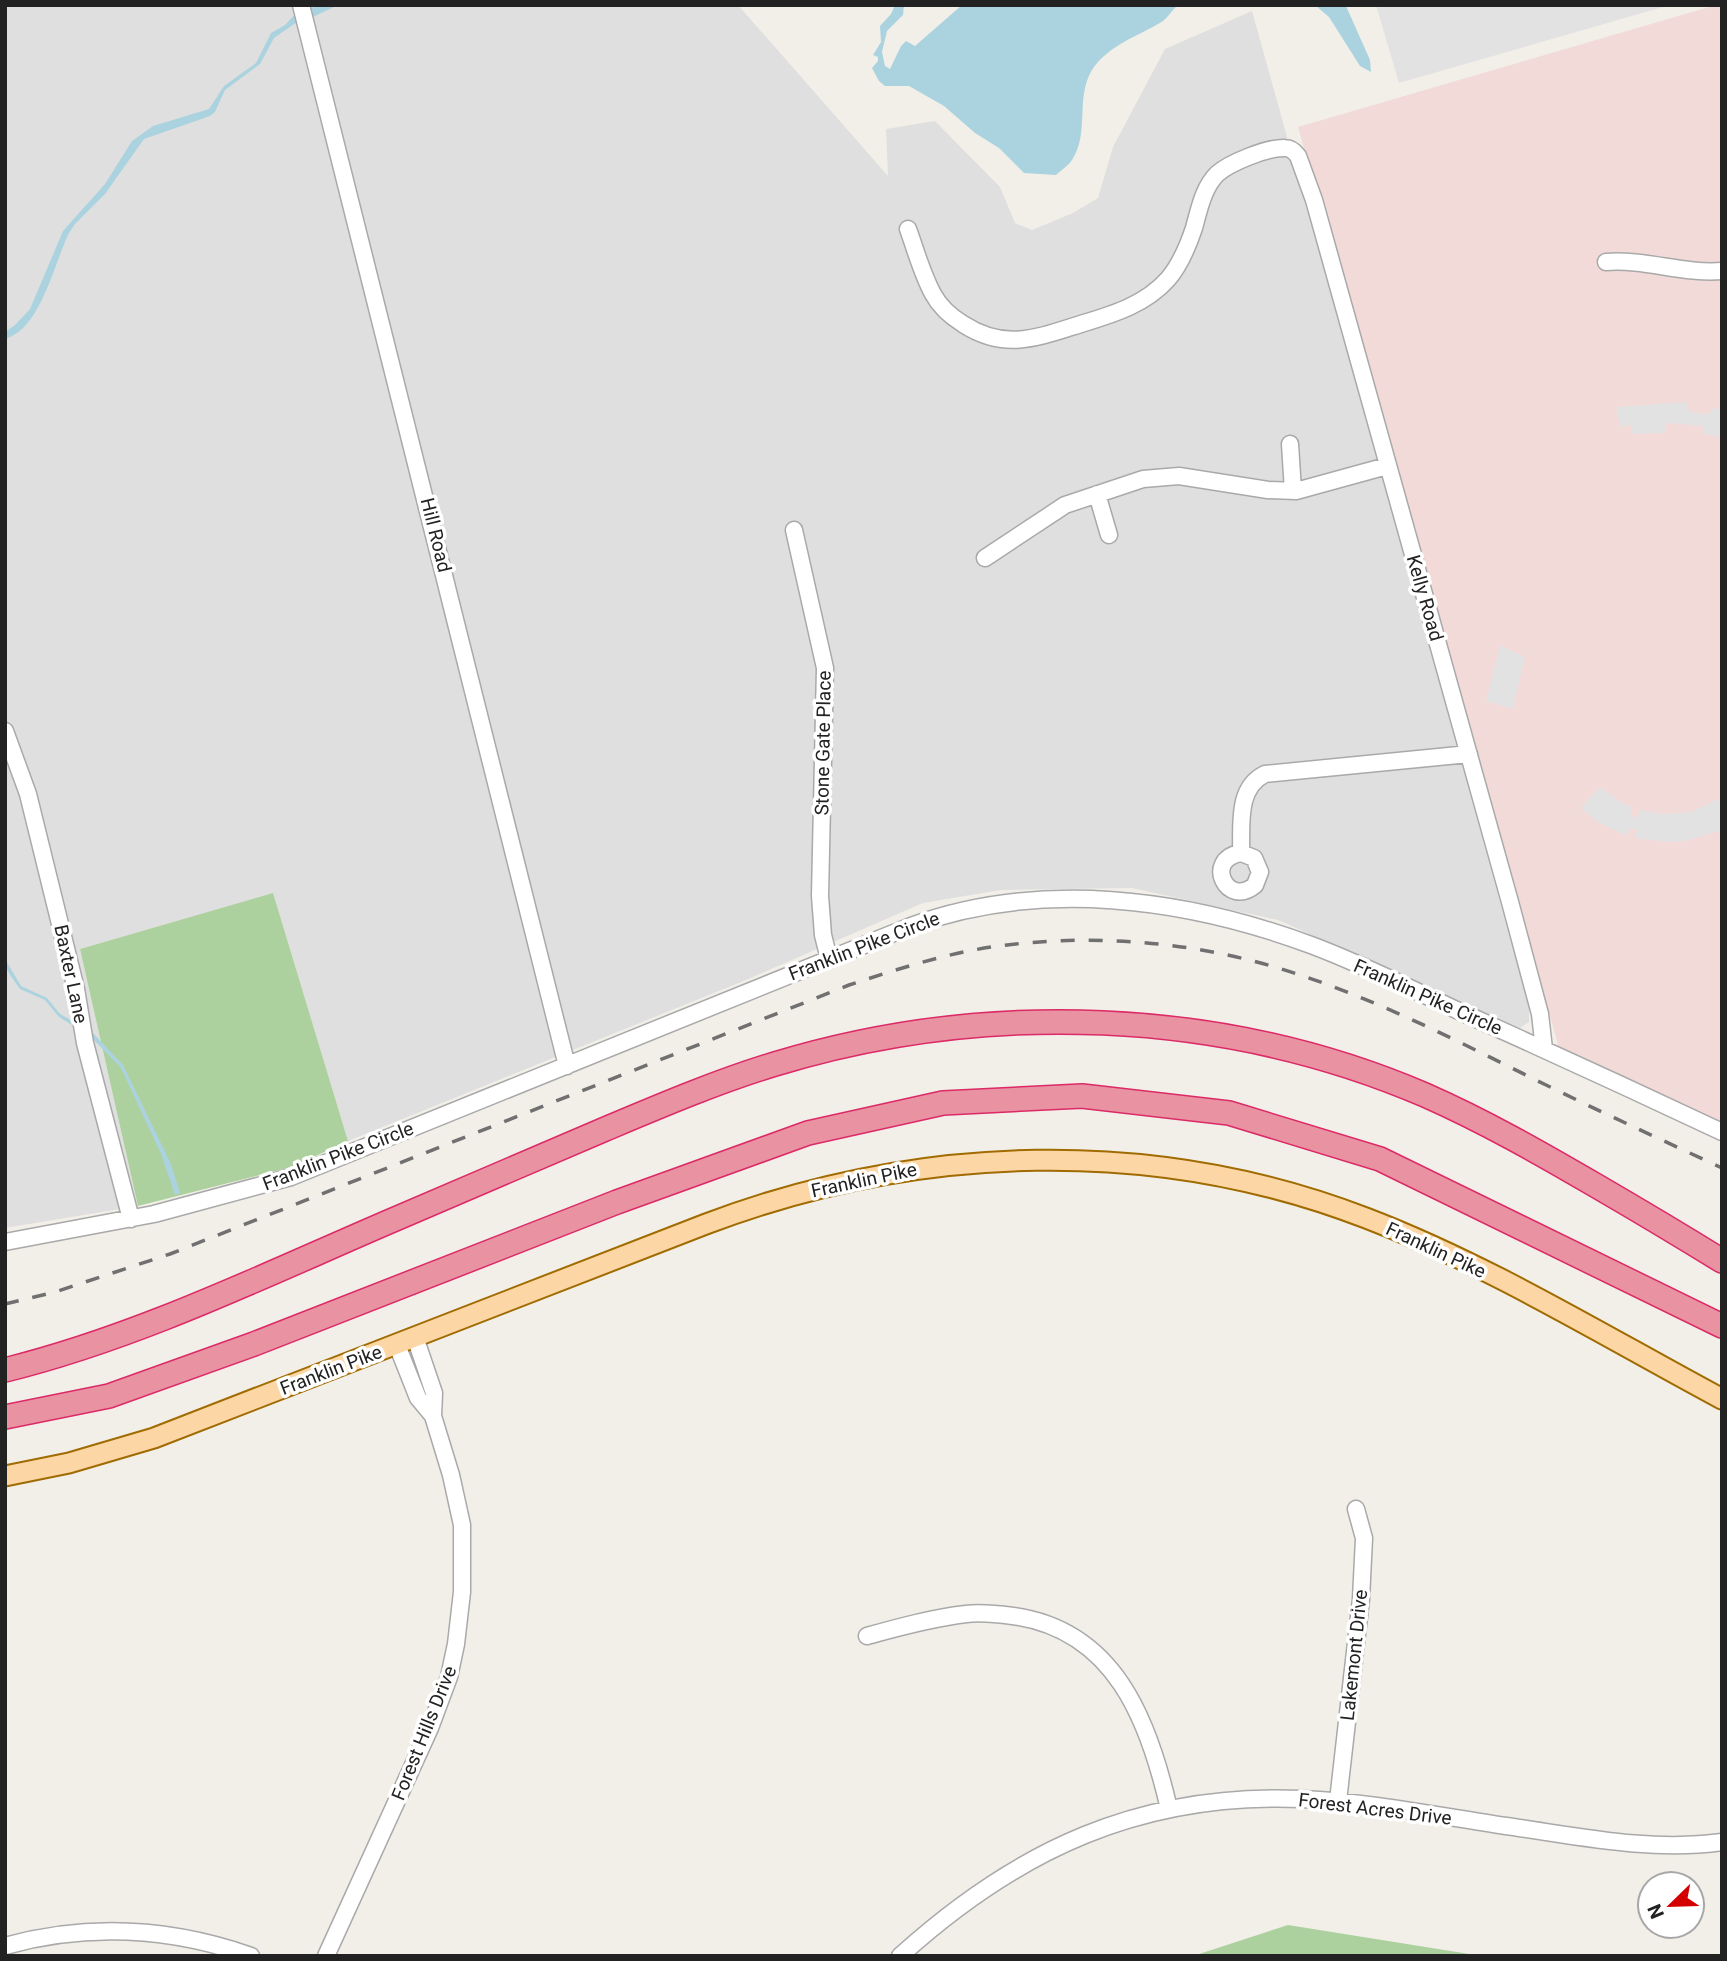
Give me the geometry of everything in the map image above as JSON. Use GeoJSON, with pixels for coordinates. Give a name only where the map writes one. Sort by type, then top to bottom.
{"type":"FeatureCollection","features":[{"type":"Feature","properties":{"kind":"highway"},"geometry":{"type":"LineString","coordinates":[[5,1370],[82,1348],[171,1314],[731,1078],[794,1058],[856,1044],[970,1026],[1054,1022],[1167,1028],[1241,1039],[1331,1062],[1421,1094],[1490,1126],[1722,1261]]}},
{"type":"Feature","properties":{"kind":"highway"},"geometry":{"type":"LineString","coordinates":[[5,1417],[109,1396],[254,1345],[604,1207],[808,1133],[943,1103],[1082,1096],[1229,1113],[1380,1159],[1722,1326]]}},
{"type":"Feature","properties":{"kind":"highway"},"geometry":{"type":"LineString","coordinates":[[1684,1237],[1722,1255]]}},
{"type":"Feature","properties":{"kind":"main road","name":"Franklin Pike"},"geometry":{"type":"LineString","coordinates":[[5,1476],[69,1463],[154,1438],[713,1222],[825,1186],[901,1171],[967,1163],[1037,1159],[1105,1161],[1180,1169],[1230,1178],[1365,1217],[1492,1276],[1722,1399]]}},
{"type":"Feature","properties":{"kind":"street","name":"Hill Road"},"geometry":{"type":"LineString","coordinates":[[303,11],[567,1066]]}},
{"type":"Feature","properties":{"kind":"street","name":"Kelly Road"},"geometry":{"type":"LineString","coordinates":[[908,229],[933,293],[948,313],[988,337],[1007,341],[1031,339],[1122,311],[1147,298],[1168,279],[1178,265],[1193,232],[1207,189],[1219,173],[1252,156],[1284,148],[1294,151],[1302,163],[1314,200],[1469,754],[1540,1014],[1544,1049]]}},
{"type":"Feature","properties":{"kind":"street"},"geometry":{"type":"LineString","coordinates":[[1606,262],[1630,262],[1693,271],[1722,271]]}},
{"type":"Feature","properties":{"kind":"street"},"geometry":{"type":"LineString","coordinates":[[1290,444],[1293,491]]}},
{"type":"Feature","properties":{"kind":"street"},"geometry":{"type":"LineString","coordinates":[[985,558],[1052,512],[1143,479],[1169,476],[1293,491],[1313,488],[1387,466]]}},
{"type":"Feature","properties":{"kind":"street"},"geometry":{"type":"LineString","coordinates":[[1097,494],[1109,535]]}},
{"type":"Feature","properties":{"kind":"street","name":"Stone Gate Place"},"geometry":{"type":"LineString","coordinates":[[794,530],[825,668],[820,896],[823,935],[829,959]]}},
{"type":"Feature","properties":{"kind":"street","name":"Baxter Lane"},"geometry":{"type":"LineString","coordinates":[[5,731],[28,794],[76,989],[82,1027],[131,1219]]}},
{"type":"Feature","properties":{"kind":"street"},"geometry":{"type":"LineString","coordinates":[[1241,853],[1246,793],[1254,781],[1265,774],[1469,754]]}},
{"type":"Feature","properties":{"kind":"street","name":"Franklin Pike Circle"},"geometry":{"type":"LineString","coordinates":[[5,1241],[131,1219],[291,1177],[937,917],[972,908],[1022,901],[1077,900],[1160,905],[1223,918],[1312,946],[1722,1132]]}},
{"type":"Feature","properties":{"kind":"street","name":"Forest Hills Drive"},"geometry":{"type":"LineString","coordinates":[[326,1956],[418,1755],[453,1661],[462,1592],[462,1525],[451,1475],[433,1416],[434,1393],[415,1337]]}},
{"type":"Feature","properties":{"kind":"street","name":"Forest Hills Drive"},"geometry":{"type":"LineString","coordinates":[[397,1345],[418,1398],[433,1416]]}},
{"type":"Feature","properties":{"kind":"street","name":"Lakemont Drive"},"geometry":{"type":"LineString","coordinates":[[1338,1801],[1361,1599],[1364,1538],[1356,1508]]}},
{"type":"Feature","properties":{"kind":"street"},"geometry":{"type":"LineString","coordinates":[[867,1636],[921,1621],[967,1614],[1023,1618],[1053,1625],[1067,1633],[1105,1663],[1131,1698],[1153,1750],[1169,1809]]}},
{"type":"Feature","properties":{"kind":"street","name":"Forest Acres Drive"},"geometry":{"type":"LineString","coordinates":[[900,1956],[961,1903],[1024,1863],[1093,1831],[1169,1809],[1275,1798],[1338,1801],[1600,1840],[1666,1845],[1722,1842]]}},
{"type":"Feature","properties":{"kind":"street"},"geometry":{"type":"LineString","coordinates":[[5,1946],[66,1933],[124,1930],[194,1939],[251,1956]]}},
{"type":"Feature","properties":{"kind":"shaded area"},"geometry":{"type":"Polygon","coordinates":[[[5,5],[738,5],[888,176],[886,129],[935,121],[1000,187],[1015,223],[1032,230],[1073,213],[1098,198],[1113,147],[1165,49],[1252,11],[1529,1006],[1529,1022],[1520,1028],[1278,920],[1132,888],[1001,890],[923,903],[746,980],[348,1141],[273,894],[80,949],[138,1206],[5,1228],[5,5]]]}},
{"type":"Feature","properties":{"kind":"shaded area"},"geometry":{"type":"Polygon","coordinates":[[[1376,5],[1670,5],[1399,83],[1376,5]]]}},
{"type":"Feature","properties":{"kind":"shaded area"},"geometry":{"type":"Polygon","coordinates":[[[1722,5],[1722,1136],[1565,1069],[1298,127],[1722,5]]]}},
{"type":"Feature","properties":{"kind":"shaded area"},"geometry":{"type":"Polygon","coordinates":[[[1687,402],[1689,412],[1710,414],[1711,408],[1722,410],[1722,437],[1704,434],[1704,426],[1666,423],[1665,433],[1632,434],[1631,425],[1620,427],[1616,407],[1687,402]]]}},
{"type":"Feature","properties":{"kind":"shaded area"},"geometry":{"type":"Polygon","coordinates":[[[1500,645],[1525,657],[1513,709],[1486,701],[1500,645]]]}},
{"type":"Feature","properties":{"kind":"shaded area"},"geometry":{"type":"Polygon","coordinates":[[[1600,787],[1632,807],[1630,815],[1637,818],[1640,810],[1661,814],[1691,812],[1722,797],[1722,830],[1685,841],[1635,838],[1637,830],[1630,828],[1627,836],[1598,822],[1581,808],[1600,787]]]}},
{"type":"Feature","properties":{"kind":"green space"},"geometry":{"type":"Polygon","coordinates":[[[273,893],[348,1141],[292,1167],[138,1206],[80,949],[273,893]]]}},
{"type":"Feature","properties":{"kind":"green space"},"geometry":{"type":"Polygon","coordinates":[[[1288,1925],[1482,1956],[1193,1956],[1288,1925]]]}},
{"type":"Feature","properties":{"kind":"water"},"geometry":{"type":"Polygon","coordinates":[[[321,5],[338,5],[300,20],[274,38],[260,64],[225,90],[215,112],[210,116],[144,139],[105,194],[69,233],[45,294],[28,322],[17,333],[5,339],[5,332],[30,309],[63,231],[105,184],[132,141],[153,126],[209,109],[224,86],[256,63],[271,33],[285,25],[297,12],[321,5]]]}},
{"type":"Feature","properties":{"kind":"water"},"geometry":{"type":"Polygon","coordinates":[[[895,5],[904,5],[903,15],[887,31],[882,52],[885,66],[890,69],[906,41],[915,46],[962,5],[1178,5],[1163,21],[1106,54],[1092,70],[1084,92],[1082,127],[1077,150],[1070,162],[1056,175],[1024,173],[999,148],[975,133],[944,106],[909,86],[885,86],[879,81],[872,68],[878,57],[873,55],[881,42],[880,26],[895,5]]]}},
{"type":"Feature","properties":{"kind":"water"},"geometry":{"type":"Polygon","coordinates":[[[1315,5],[1346,6],[1370,60],[1371,72],[1360,66],[1329,17],[1315,5]]]}},
{"type":"Feature","properties":{"kind":"water"},"geometry":{"type":"Polygon","coordinates":[[[5,959],[21,986],[47,998],[60,1014],[92,1032],[123,1065],[171,1164],[180,1193],[175,1195],[161,1154],[121,1068],[90,1036],[59,1017],[45,1000],[20,989],[5,965],[5,959]]]}},
{"type":"Feature","properties":{"kind":"railway"},"geometry":{"type":"LineString","coordinates":[[5,1304],[55,1292],[170,1254],[849,985],[960,953],[1036,942],[1074,940],[1149,943],[1224,954],[1297,974],[1422,1024],[1722,1168]]}}]}
